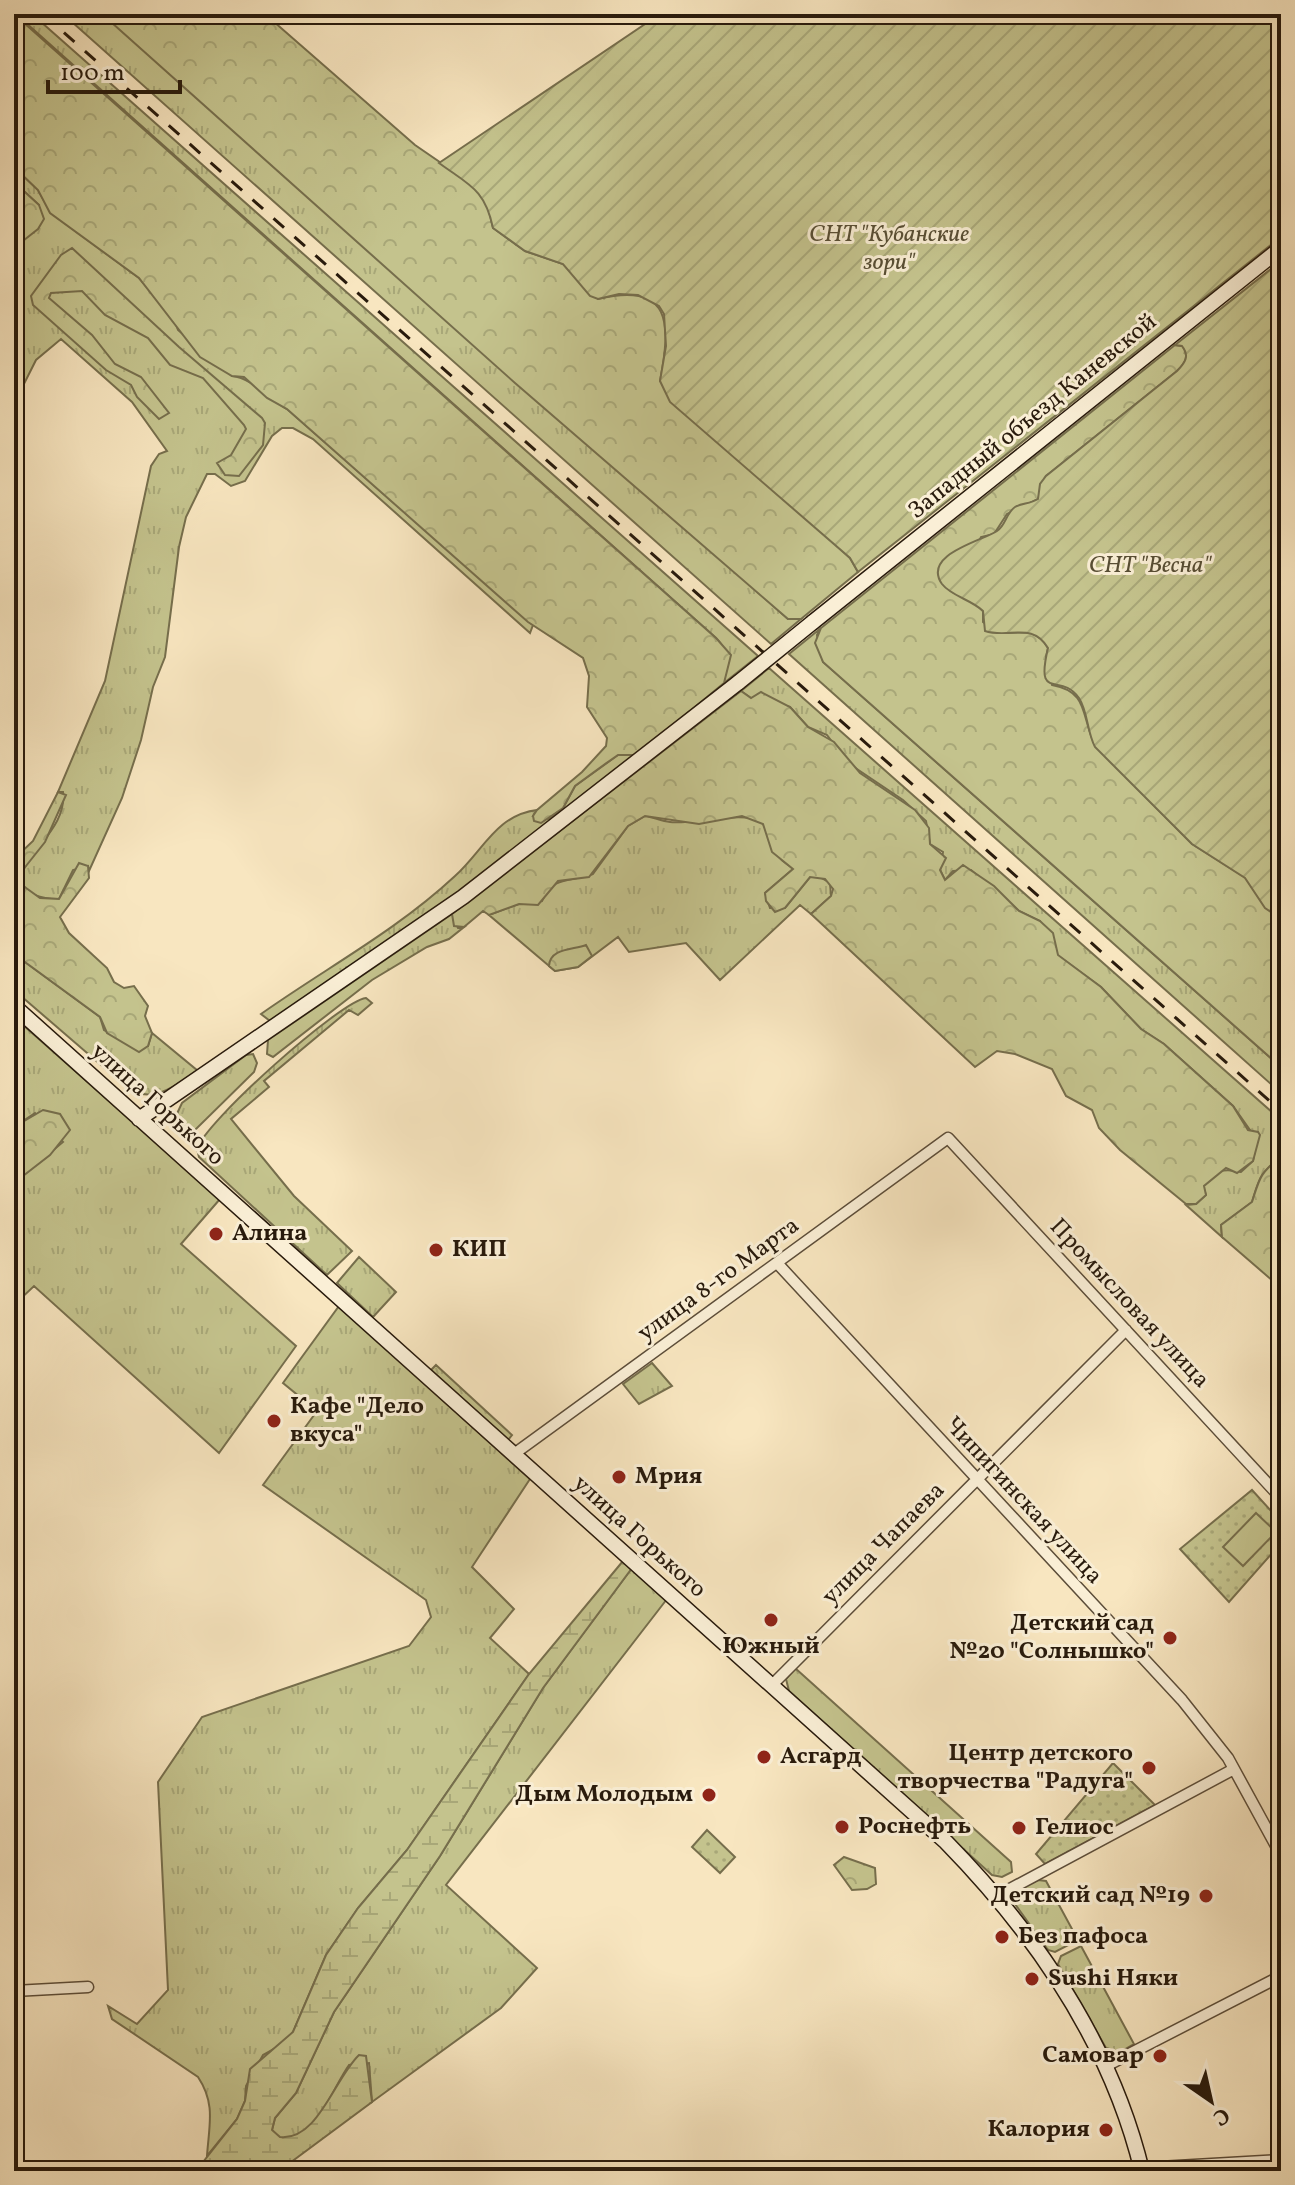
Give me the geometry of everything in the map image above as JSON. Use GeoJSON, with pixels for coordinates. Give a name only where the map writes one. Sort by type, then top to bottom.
{"type":"FeatureCollection","features":[{"type":"Feature","properties":{"kind":"main road","name":"Западный объезд Каневской"},"geometry":{"type":"LineString","coordinates":[[139,1119],[463,897],[739,682],[1281,248]]}},
{"type":"Feature","properties":{"kind":"main road","name":"улица Горького"},"geometry":{"type":"LineString","coordinates":[[14,1006],[946,1842],[997,1896],[1047,1960],[1106,2066],[1142,2169]]}},
{"type":"Feature","properties":{"kind":"street","name":"улица 8-го Марта"},"geometry":{"type":"LineString","coordinates":[[514,1454],[948,1138]]}},
{"type":"Feature","properties":{"kind":"street","name":"Промысловая улица"},"geometry":{"type":"LineString","coordinates":[[948,1138],[1281,1498]]}},
{"type":"Feature","properties":{"kind":"street","name":"Чипигинская улица"},"geometry":{"type":"LineString","coordinates":[[777,1263],[1170,1686],[1234,1769],[1281,1855]]}},
{"type":"Feature","properties":{"kind":"street","name":"улица Чапаева"},"geometry":{"type":"LineString","coordinates":[[772,1685],[1126,1330]]}},
{"type":"Feature","properties":{"kind":"street"},"geometry":{"type":"LineString","coordinates":[[997,1896],[1234,1769]]}},
{"type":"Feature","properties":{"kind":"street"},"geometry":{"type":"LineString","coordinates":[[1106,2066],[1281,1976]]}},
{"type":"Feature","properties":{"kind":"street"},"geometry":{"type":"LineString","coordinates":[[14,1991],[88,1987]]}},
{"type":"Feature","properties":{"kind":"street"},"geometry":{"type":"LineString","coordinates":[[1142,2169],[1281,2160]]}},
{"type":"Feature","properties":{"kind":"green space"},"geometry":{"type":"Polygon","coordinates":[[[14,14],[716,638],[731,655],[724,683],[637,755],[618,755],[575,786],[563,808],[541,823],[534,821],[537,810],[582,772],[606,746],[607,738],[587,707],[589,676],[583,658],[528,622],[287,409],[267,398],[244,377],[232,376],[200,357],[139,278],[50,213],[38,190],[14,167],[14,14]]]}},
{"type":"Feature","properties":{"kind":"green space"},"geometry":{"type":"Polygon","coordinates":[[[16,14],[32,14],[758,656],[724,683],[726,655],[716,638],[16,14]]]}},
{"type":"Feature","properties":{"kind":"green space"},"geometry":{"type":"Polygon","coordinates":[[[63,14],[108,14],[788,619],[801,619],[771,644],[63,14]]]}},
{"type":"Feature","properties":{"kind":"green space"},"geometry":{"type":"Polygon","coordinates":[[[102,14],[265,14],[415,145],[476,187],[488,207],[493,228],[525,251],[563,264],[598,299],[622,295],[640,296],[653,302],[661,312],[665,325],[660,381],[850,558],[858,572],[801,619],[788,619],[515,383],[102,14]]]}},
{"type":"Feature","properties":{"kind":"green space","name":"СНТ \"Кубанские зори\""},"geometry":{"type":"Polygon","coordinates":[[[660,14],[1281,14],[1281,237],[858,572],[850,558],[670,402],[660,381],[666,346],[664,314],[659,306],[638,295],[619,294],[598,299],[590,296],[563,264],[525,251],[493,228],[480,196],[439,163],[660,14]]]}},
{"type":"Feature","properties":{"kind":"green space"},"geometry":{"type":"Polygon","coordinates":[[[14,167],[38,190],[51,213],[139,278],[174,319],[178,330],[232,376],[254,385],[287,409],[533,625],[530,633],[313,439],[293,428],[282,428],[272,436],[245,481],[231,486],[215,474],[207,474],[186,517],[179,547],[165,657],[153,687],[141,740],[122,798],[89,871],[88,866],[73,870],[59,899],[30,893],[20,878],[54,827],[63,805],[63,792],[58,792],[105,681],[151,466],[159,454],[167,451],[132,402],[61,339],[36,360],[24,384],[14,393],[14,248],[22,240],[39,205],[14,182],[14,167]]]}},
{"type":"Feature","properties":{"kind":"green space"},"geometry":{"type":"Polygon","coordinates":[[[14,182],[39,205],[44,219],[38,229],[14,248],[14,225],[22,217],[14,203],[14,182]]]}},
{"type":"Feature","properties":{"kind":"green space"},"geometry":{"type":"Polygon","coordinates":[[[72,248],[179,347],[262,418],[265,423],[263,445],[239,476],[225,475],[217,463],[231,455],[246,429],[203,378],[170,365],[148,338],[105,315],[82,291],[51,293],[49,298],[92,335],[115,364],[141,377],[169,413],[159,419],[137,397],[131,385],[106,370],[33,305],[31,296],[61,255],[72,248]]]}},
{"type":"Feature","properties":{"kind":"green space","name":"СНТ \"Весна\""},"geometry":{"type":"Polygon","coordinates":[[[1281,261],[1281,919],[1265,908],[1245,878],[1192,844],[1095,747],[1079,698],[1072,690],[1047,681],[1045,665],[1048,648],[1042,640],[1027,633],[985,631],[983,611],[946,588],[938,573],[940,564],[947,556],[997,531],[1015,507],[1038,499],[1040,484],[1046,476],[1180,368],[1186,353],[1182,346],[1175,345],[1281,261]]]}},
{"type":"Feature","properties":{"kind":"green space"},"geometry":{"type":"Polygon","coordinates":[[[1175,345],[1182,346],[1186,353],[1180,368],[1046,476],[1038,499],[1007,514],[994,534],[981,537],[954,593],[972,600],[983,611],[983,622],[996,629],[1005,633],[1031,633],[1040,638],[1048,648],[1046,657],[1052,685],[1064,688],[1079,700],[1096,747],[1192,844],[1246,878],[1281,919],[1281,1067],[823,662],[815,643],[821,628],[1175,345]]]}},
{"type":"Feature","properties":{"kind":"green space"},"geometry":{"type":"Polygon","coordinates":[[[821,628],[817,635],[823,662],[1281,1067],[1281,1093],[789,654],[821,628]]]}},
{"type":"Feature","properties":{"kind":"green space"},"geometry":{"type":"Polygon","coordinates":[[[769,668],[1281,1120],[1281,1156],[1261,1176],[1252,1202],[1221,1225],[1222,1237],[1186,1205],[1196,1204],[1206,1195],[1203,1186],[1215,1173],[1224,1170],[1241,1172],[1253,1161],[1257,1140],[1233,1106],[1164,1044],[1141,1029],[1101,987],[1057,955],[1040,921],[1019,911],[971,870],[953,871],[945,880],[940,870],[943,852],[930,844],[926,821],[903,800],[848,763],[827,735],[808,727],[790,707],[751,698],[741,691],[769,668]]]}},
{"type":"Feature","properties":{"kind":"green space"},"geometry":{"type":"Polygon","coordinates":[[[741,691],[751,698],[761,692],[790,707],[808,727],[834,742],[860,773],[915,810],[929,828],[930,844],[946,858],[940,870],[945,880],[963,865],[994,886],[1019,911],[1040,921],[1053,933],[1058,955],[1101,987],[1141,1029],[1164,1044],[1233,1106],[1248,1130],[1258,1132],[1260,1135],[1253,1161],[1237,1173],[1226,1168],[1204,1186],[1206,1195],[1196,1204],[1186,1204],[1120,1150],[1099,1128],[1092,1110],[1066,1096],[1052,1069],[1015,1054],[997,1051],[975,1067],[811,914],[831,896],[833,889],[825,879],[810,877],[785,908],[775,912],[766,901],[765,893],[793,869],[772,852],[763,824],[742,816],[699,824],[645,816],[628,826],[589,877],[558,881],[538,905],[519,904],[489,915],[483,911],[464,927],[454,926],[452,914],[741,691]]]}},
{"type":"Feature","properties":{"kind":"green space"},"geometry":{"type":"Polygon","coordinates":[[[618,755],[637,755],[443,905],[270,1021],[261,1014],[432,896],[465,866],[500,826],[523,813],[537,810],[533,816],[548,819],[563,808],[575,786],[618,755]]]}},
{"type":"Feature","properties":{"kind":"green space"},"geometry":{"type":"Polygon","coordinates":[[[58,792],[66,795],[45,842],[22,871],[22,885],[40,898],[59,899],[79,863],[88,866],[89,878],[60,917],[69,933],[107,968],[114,982],[124,988],[134,986],[148,1006],[145,1016],[152,1033],[148,1046],[139,1052],[107,1033],[100,1017],[14,954],[14,859],[33,841],[58,792]]]}},
{"type":"Feature","properties":{"kind":"green space"},"geometry":{"type":"Polygon","coordinates":[[[645,816],[680,822],[732,817],[755,819],[765,827],[782,861],[793,869],[765,893],[770,908],[785,908],[810,877],[818,876],[830,883],[831,896],[811,914],[800,905],[720,980],[686,943],[629,952],[618,937],[578,967],[555,971],[489,915],[519,904],[542,901],[557,883],[593,874],[628,826],[645,816]]]}},
{"type":"Feature","properties":{"kind":"green space"},"geometry":{"type":"Polygon","coordinates":[[[452,914],[458,928],[464,927],[449,939],[427,947],[372,980],[273,1057],[267,1054],[268,1040],[452,914]]]}},
{"type":"Feature","properties":{"kind":"green space"},"geometry":{"type":"Polygon","coordinates":[[[586,945],[592,956],[578,967],[555,971],[549,966],[550,960],[558,953],[586,945]]]}},
{"type":"Feature","properties":{"kind":"green space"},"geometry":{"type":"Polygon","coordinates":[[[14,954],[100,1017],[104,1030],[122,1040],[148,1046],[152,1033],[198,1071],[166,1091],[148,1094],[130,1090],[14,990],[14,954]]]}},
{"type":"Feature","properties":{"kind":"green space"},"geometry":{"type":"Polygon","coordinates":[[[366,998],[372,1003],[358,1015],[349,1010],[264,1081],[269,1087],[231,1119],[294,1196],[352,1251],[327,1275],[199,1157],[197,1149],[223,1115],[274,1065],[330,1019],[366,998]]]}},
{"type":"Feature","properties":{"kind":"green space"},"geometry":{"type":"Polygon","coordinates":[[[14,1017],[220,1199],[181,1244],[296,1346],[219,1453],[34,1286],[14,1305],[14,1183],[63,1142],[35,1113],[14,1127],[14,1017]]]}},
{"type":"Feature","properties":{"kind":"green space"},"geometry":{"type":"Polygon","coordinates":[[[253,1054],[257,1063],[254,1072],[193,1132],[186,1135],[179,1133],[174,1120],[182,1103],[246,1055],[253,1054]]]}},
{"type":"Feature","properties":{"kind":"green space"},"geometry":{"type":"Polygon","coordinates":[[[43,1110],[60,1114],[70,1130],[50,1155],[14,1183],[14,1127],[43,1110]]]}},
{"type":"Feature","properties":{"kind":"green space"},"geometry":{"type":"Polygon","coordinates":[[[1281,1156],[1281,1288],[1222,1237],[1221,1225],[1252,1202],[1261,1177],[1281,1156]]]}},
{"type":"Feature","properties":{"kind":"green space"},"geometry":{"type":"Polygon","coordinates":[[[359,1257],[396,1292],[373,1317],[337,1283],[359,1257]]]}},
{"type":"Feature","properties":{"kind":"green space"},"geometry":{"type":"Polygon","coordinates":[[[339,1306],[530,1479],[472,1567],[514,1609],[490,1638],[529,1674],[407,1850],[358,1908],[326,1955],[293,2032],[283,2044],[263,2055],[246,2086],[245,2101],[237,2119],[207,2156],[209,2106],[198,2077],[112,2019],[108,2006],[137,2024],[168,1990],[158,1782],[202,1717],[409,1646],[431,1617],[426,1600],[263,1485],[317,1411],[283,1383],[339,1306]]]}},
{"type":"Feature","properties":{"kind":"green space"},"geometry":{"type":"Polygon","coordinates":[[[652,1363],[672,1386],[639,1404],[623,1384],[652,1363]]]}},
{"type":"Feature","properties":{"kind":"green space"},"geometry":{"type":"Polygon","coordinates":[[[436,1365],[512,1435],[508,1440],[431,1370],[436,1365]]]}},
{"type":"Feature","properties":{"kind":"green space"},"geometry":{"type":"Polygon","coordinates":[[[1252,1490],[1281,1522],[1281,1543],[1229,1602],[1180,1549],[1252,1490]]]}},
{"type":"Feature","properties":{"kind":"green space"},"geometry":{"type":"Polygon","coordinates":[[[1256,1513],[1276,1532],[1243,1566],[1223,1547],[1256,1513]]]}},
{"type":"Feature","properties":{"kind":"green space"},"geometry":{"type":"Polygon","coordinates":[[[623,1561],[632,1568],[543,1688],[440,1856],[334,2012],[296,2093],[275,2118],[272,2130],[280,2137],[293,2136],[305,2129],[359,2055],[366,2056],[372,2102],[279,2171],[196,2171],[237,2119],[245,2101],[250,2069],[293,2032],[326,1955],[358,1908],[407,1850],[529,1674],[623,1561]]]}},
{"type":"Feature","properties":{"kind":"green space"},"geometry":{"type":"Polygon","coordinates":[[[632,1568],[667,1599],[446,1885],[537,1968],[501,2008],[372,2102],[369,2063],[349,2065],[313,2123],[292,2137],[279,2138],[272,2130],[275,2118],[296,2093],[334,2012],[440,1856],[543,1688],[632,1568]]]}},
{"type":"Feature","properties":{"kind":"green space"},"geometry":{"type":"Polygon","coordinates":[[[795,1668],[1011,1862],[1012,1872],[1002,1877],[992,1875],[789,1691],[786,1679],[795,1668]]]}},
{"type":"Feature","properties":{"kind":"green space"},"geometry":{"type":"Polygon","coordinates":[[[1113,1763],[1155,1805],[1045,1864],[1036,1854],[1113,1763]]]}},
{"type":"Feature","properties":{"kind":"green space"},"geometry":{"type":"Polygon","coordinates":[[[707,1830],[735,1857],[720,1873],[692,1847],[707,1830]]]}},
{"type":"Feature","properties":{"kind":"green space"},"geometry":{"type":"Polygon","coordinates":[[[844,1857],[875,1868],[876,1884],[867,1889],[852,1890],[834,1865],[844,1857]]]}},
{"type":"Feature","properties":{"kind":"green space"},"geometry":{"type":"Polygon","coordinates":[[[1038,1880],[1046,1881],[1078,1940],[1055,1952],[1048,1950],[1015,1904],[1020,1889],[1038,1880]]]}},
{"type":"Feature","properties":{"kind":"green space"},"geometry":{"type":"Polygon","coordinates":[[[1081,1946],[1134,2044],[1120,2052],[1106,2048],[1058,1964],[1061,1956],[1081,1946]]]}},
{"type":"Feature","properties":{"kind":"railway"},"geometry":{"type":"LineString","coordinates":[[43,14],[1281,1111]]}},
{"type":"Feature","properties":{"kind":"place","name":"Алина"},"geometry":{"type":"Point","coordinates":[216,1234]}},
{"type":"Feature","properties":{"kind":"place","name":"КИП"},"geometry":{"type":"Point","coordinates":[436,1250]}},
{"type":"Feature","properties":{"kind":"place","name":"Кафе \"Дело вкуса\""},"geometry":{"type":"Point","coordinates":[274,1421]}},
{"type":"Feature","properties":{"kind":"place","name":"Мрия"},"geometry":{"type":"Point","coordinates":[619,1477]}},
{"type":"Feature","properties":{"kind":"place","name":"Южный"},"geometry":{"type":"Point","coordinates":[771,1620]}},
{"type":"Feature","properties":{"kind":"place","name":"Детский сад №20 \"Солнышко\""},"geometry":{"type":"Point","coordinates":[1170,1638]}},
{"type":"Feature","properties":{"kind":"place","name":"Асгард"},"geometry":{"type":"Point","coordinates":[764,1757]}},
{"type":"Feature","properties":{"kind":"place","name":"Центр детского творчества \"Радуга\""},"geometry":{"type":"Point","coordinates":[1149,1768]}},
{"type":"Feature","properties":{"kind":"place","name":"Дым Молодым"},"geometry":{"type":"Point","coordinates":[709,1795]}},
{"type":"Feature","properties":{"kind":"place","name":"Роснефть"},"geometry":{"type":"Point","coordinates":[842,1827]}},
{"type":"Feature","properties":{"kind":"place","name":"Гелиос"},"geometry":{"type":"Point","coordinates":[1019,1828]}},
{"type":"Feature","properties":{"kind":"place","name":"Детский сад №19"},"geometry":{"type":"Point","coordinates":[1206,1896]}},
{"type":"Feature","properties":{"kind":"place","name":"Без пафоса"},"geometry":{"type":"Point","coordinates":[1002,1937]}},
{"type":"Feature","properties":{"kind":"place","name":"Sushi Няки"},"geometry":{"type":"Point","coordinates":[1032,1979]}},
{"type":"Feature","properties":{"kind":"place","name":"Самовар"},"geometry":{"type":"Point","coordinates":[1160,2056]}},
{"type":"Feature","properties":{"kind":"place","name":"Калория"},"geometry":{"type":"Point","coordinates":[1106,2130]}}]}
